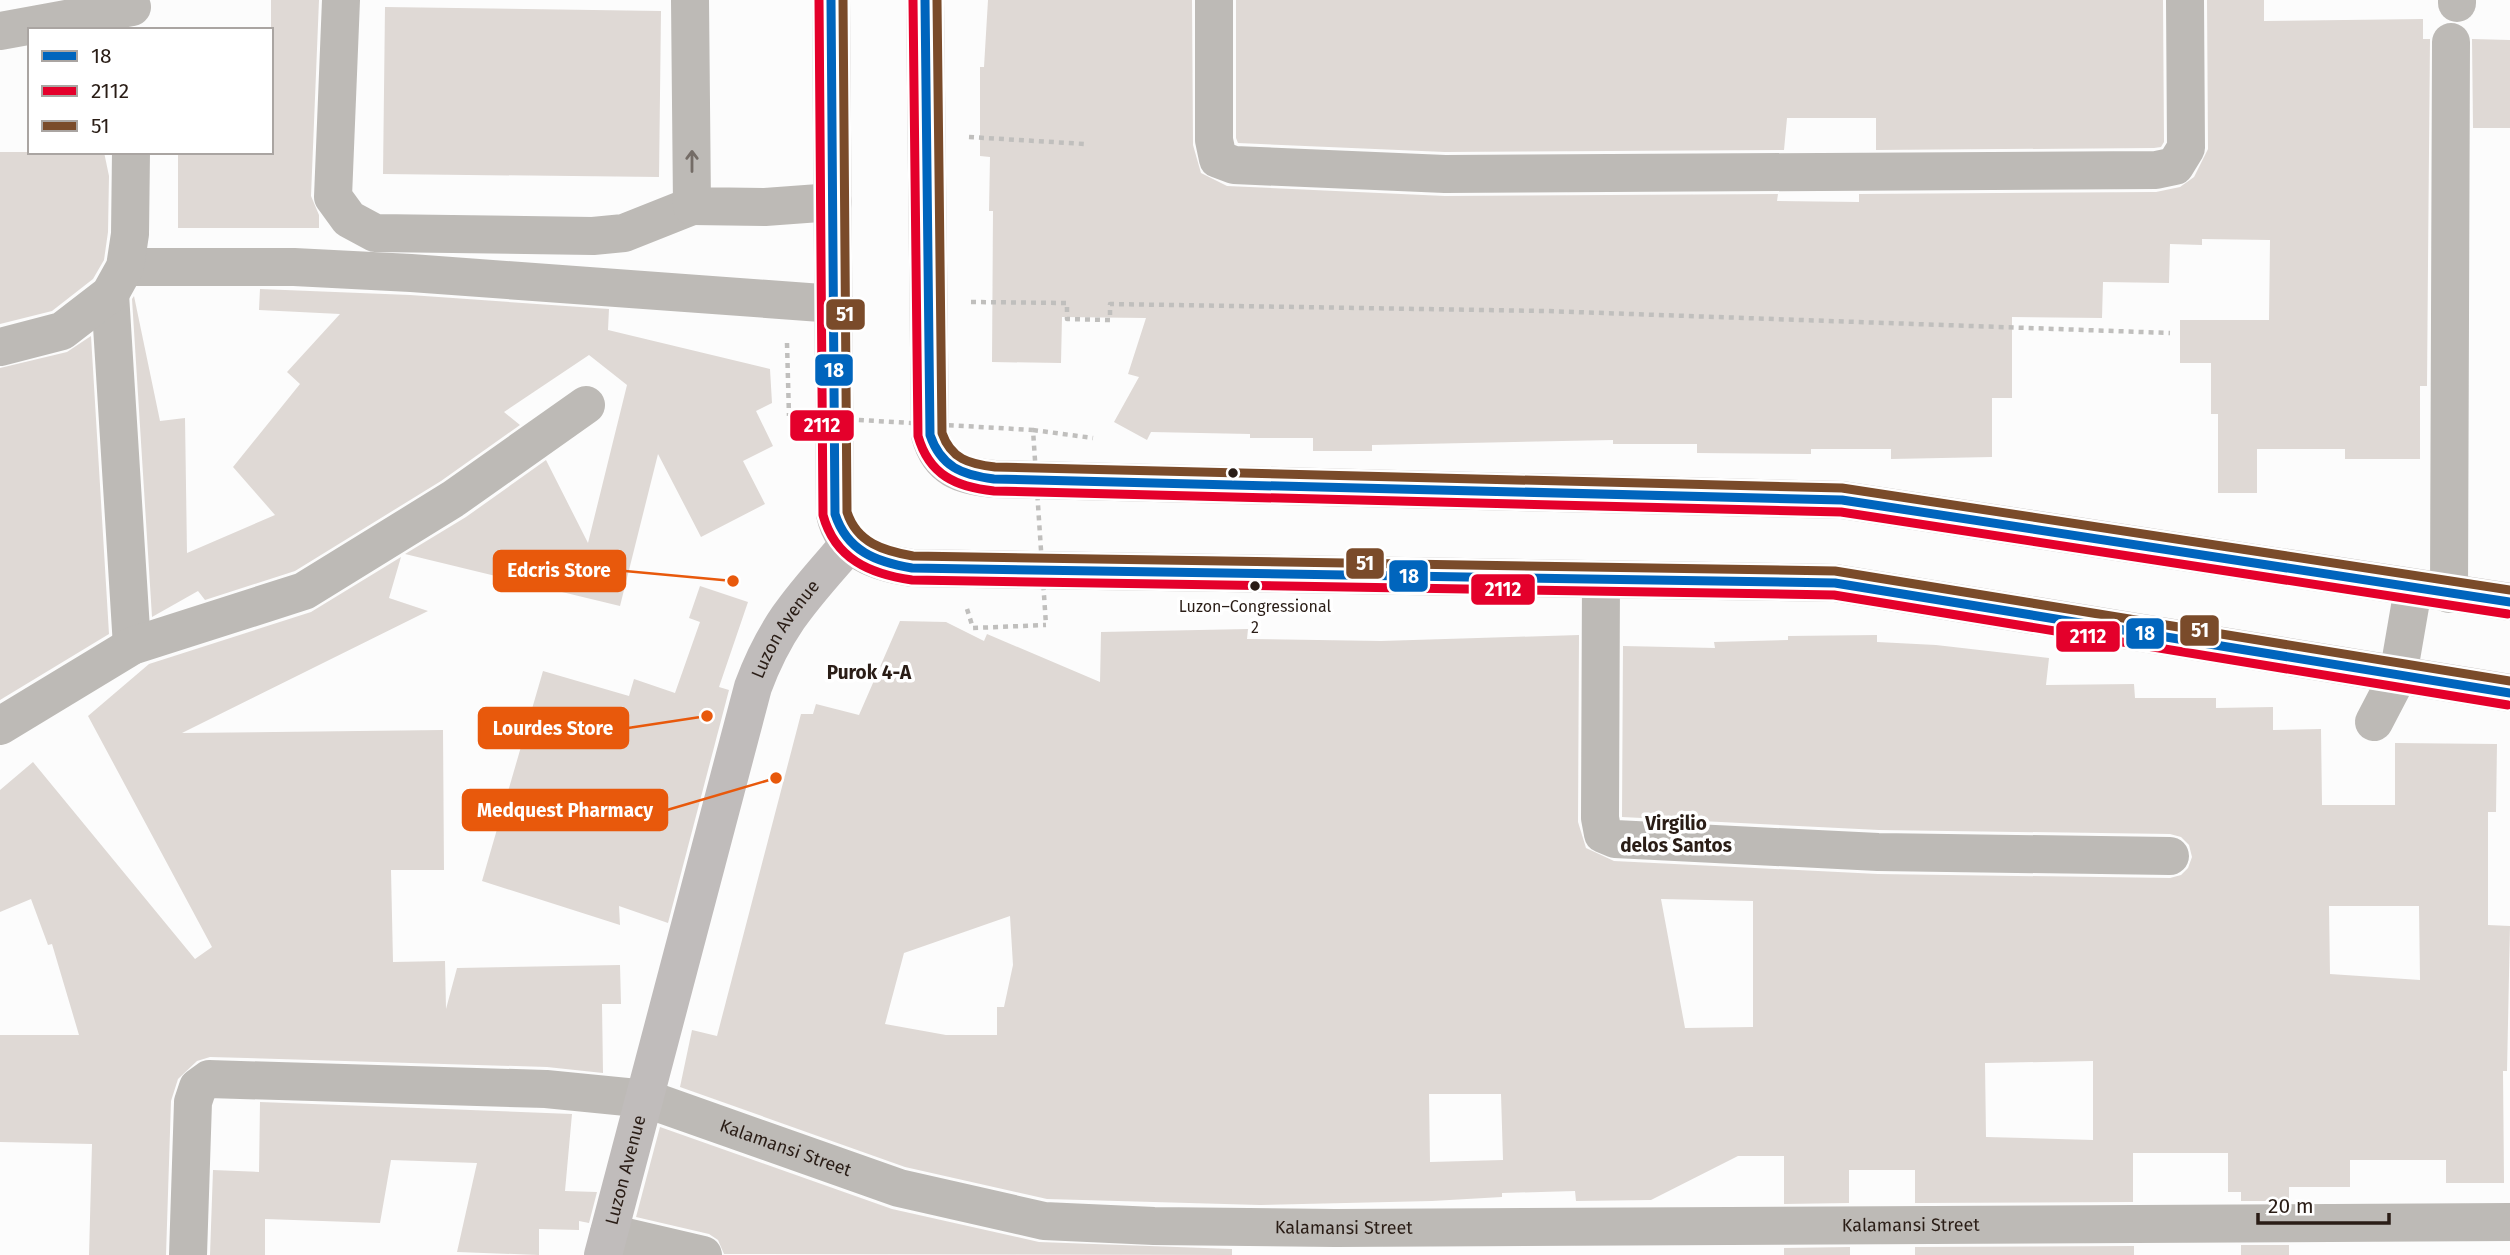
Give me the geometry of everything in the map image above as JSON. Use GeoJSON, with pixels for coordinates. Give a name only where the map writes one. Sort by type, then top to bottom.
{"type":"FeatureCollection","features":[{"type":"Feature","properties":{"kind":"main road"},"geometry":{"type":"LineString","coordinates":[[831,0],[835,304],[833,486],[838,524],[849,544],[883,562],[912,568],[1835,583],[2510,693]]}},
{"type":"Feature","properties":{"kind":"main road"},"geometry":{"type":"LineString","coordinates":[[925,0],[930,435],[939,459],[961,474],[994,479],[1842,500],[2510,602]]}},
{"type":"Feature","properties":{"kind":"main road","name":"Luzon Avenue"},"geometry":{"type":"LineString","coordinates":[[606,1244],[753,687],[774,636],[790,611],[849,544]]}},
{"type":"Feature","properties":{"kind":"street"},"geometry":{"type":"LineString","coordinates":[[341,0],[333,197],[349,219],[375,233],[593,236],[624,233],[692,206],[765,207],[833,202]]}},
{"type":"Feature","properties":{"kind":"street"},"geometry":{"type":"LineString","coordinates":[[690,0],[692,206]]}},
{"type":"Feature","properties":{"kind":"street"},"geometry":{"type":"LineString","coordinates":[[1214,0],[1214,140],[1218,159],[1234,165],[1445,174],[2142,170],[2175,166],[2186,148],[2185,0]]}},
{"type":"Feature","properties":{"kind":"street"},"geometry":{"type":"LineString","coordinates":[[0,31],[139,13]]}},
{"type":"Feature","properties":{"kind":"street"},"geometry":{"type":"LineString","coordinates":[[2374,722],[2398,676],[2431,591],[2451,41]]}},
{"type":"Feature","properties":{"kind":"street"},"geometry":{"type":"LineString","coordinates":[[131,154],[130,234],[118,281],[132,646]]}},
{"type":"Feature","properties":{"kind":"street"},"geometry":{"type":"LineString","coordinates":[[148,222],[149,154]]}},
{"type":"Feature","properties":{"kind":"street"},"geometry":{"type":"LineString","coordinates":[[0,347],[62,331],[118,281],[294,267],[411,272],[835,304]]}},
{"type":"Feature","properties":{"kind":"street"},"geometry":{"type":"LineString","coordinates":[[0,726],[132,646],[303,591],[453,499],[586,405]]}},
{"type":"Feature","properties":{"kind":"street"},"geometry":{"type":"LineString","coordinates":[[1601,579],[1600,818],[1603,834],[1615,839],[1878,852],[2170,856]]}},
{"type":"Feature","properties":{"kind":"street","name":"Kalamansi Street"},"geometry":{"type":"LineString","coordinates":[[188,1255],[193,1102],[198,1087],[209,1079],[546,1089],[646,1098],[899,1188],[1044,1221],[1154,1226],[1331,1241],[2510,1222]]}},
{"type":"Feature","properties":{"kind":"street"},"geometry":{"type":"LineString","coordinates":[[606,1244],[703,1255]]}},
{"type":"Feature","properties":{"kind":"path"},"geometry":{"type":"LineString","coordinates":[[927,135],[1085,144]]}},
{"type":"Feature","properties":{"kind":"path"},"geometry":{"type":"LineString","coordinates":[[929,301],[1067,303],[1067,319],[1110,320],[1110,304],[1560,312],[2170,333]]}},
{"type":"Feature","properties":{"kind":"path"},"geometry":{"type":"LineString","coordinates":[[787,357],[789,416],[1093,436]]}},
{"type":"Feature","properties":{"kind":"path"},"geometry":{"type":"LineString","coordinates":[[972,628],[1046,625],[1033,430]]}},
{"type":"Feature","properties":{"kind":"building"},"geometry":{"type":"Polygon","coordinates":[[[271,0],[319,0],[311,196],[319,215],[319,228],[178,228],[178,154],[273,154],[271,0]]]}},
{"type":"Feature","properties":{"kind":"building"},"geometry":{"type":"Polygon","coordinates":[[[988,0],[1192,0],[1193,145],[1201,173],[1227,186],[1445,196],[1778,194],[1777,201],[1859,202],[1859,194],[2156,192],[2180,187],[2194,177],[2208,149],[2207,0],[2264,0],[2264,21],[2423,19],[2423,39],[2430,39],[2427,386],[2420,386],[2420,459],[2345,459],[2345,449],[2257,449],[2257,493],[2218,493],[2218,414],[2211,414],[2211,363],[2180,363],[2180,320],[2269,320],[2270,240],[2202,239],[2202,245],[2170,244],[2169,283],[2103,282],[2102,318],[2012,317],[2012,398],[1992,398],[1992,457],[1891,459],[1891,449],[1811,449],[1811,454],[1697,453],[1697,444],[1613,444],[1613,440],[1372,445],[1372,451],[1313,451],[1313,438],[1250,438],[1250,434],[1151,432],[1147,440],[1114,422],[1139,377],[1128,374],[1146,318],[1062,317],[1061,363],[992,362],[993,211],[989,211],[990,157],[980,156],[980,67],[984,67],[988,0]]]}},
{"type":"Feature","properties":{"kind":"building"},"geometry":{"type":"Polygon","coordinates":[[[1236,0],[2163,0],[2164,142],[2161,147],[2154,148],[1876,150],[1876,118],[1787,118],[1784,150],[1445,152],[1238,143],[1236,0]]]}},
{"type":"Feature","properties":{"kind":"building"},"geometry":{"type":"Polygon","coordinates":[[[385,7],[661,11],[659,177],[383,174],[385,7]]]}},
{"type":"Feature","properties":{"kind":"building"},"geometry":{"type":"Polygon","coordinates":[[[2472,39],[2510,40],[2510,128],[2473,128],[2472,39]]]}},
{"type":"Feature","properties":{"kind":"building"},"geometry":{"type":"Polygon","coordinates":[[[0,152],[104,154],[109,176],[108,232],[104,260],[93,279],[52,311],[0,324],[0,152]]]}},
{"type":"Feature","properties":{"kind":"building"},"geometry":{"type":"Polygon","coordinates":[[[260,289],[410,295],[609,309],[608,330],[770,369],[772,403],[756,411],[773,446],[743,461],[765,504],[701,537],[658,454],[620,606],[405,554],[466,517],[546,460],[588,543],[627,385],[589,355],[504,412],[520,425],[441,481],[295,571],[205,600],[198,591],[152,617],[132,299],[134,296],[160,421],[185,418],[187,553],[275,515],[233,467],[300,384],[287,372],[340,314],[259,310],[260,289]]]}},
{"type":"Feature","properties":{"kind":"building"},"geometry":{"type":"Polygon","coordinates":[[[91,336],[109,634],[0,700],[0,368],[67,352],[91,336]]]}},
{"type":"Feature","properties":{"kind":"building"},"geometry":{"type":"Polygon","coordinates":[[[401,557],[389,598],[428,611],[182,733],[443,730],[444,870],[391,870],[393,962],[445,961],[446,1009],[457,968],[620,965],[621,1004],[602,1004],[603,1073],[547,1067],[210,1057],[197,1061],[178,1079],[171,1101],[166,1255],[89,1255],[92,1144],[0,1142],[0,1035],[79,1035],[52,944],[48,945],[31,899],[0,912],[0,790],[33,762],[195,959],[212,947],[88,716],[149,664],[311,612],[401,557]]]}},
{"type":"Feature","properties":{"kind":"building"},"geometry":{"type":"Polygon","coordinates":[[[700,586],[748,602],[719,687],[729,690],[668,923],[619,906],[620,925],[482,881],[543,671],[629,696],[634,679],[675,693],[700,622],[689,618],[700,586]]]}},
{"type":"Feature","properties":{"kind":"building"},"geometry":{"type":"Polygon","coordinates":[[[900,621],[946,622],[984,641],[987,634],[1100,682],[1101,632],[1248,629],[1247,639],[1381,641],[1579,635],[1578,822],[1586,848],[1614,861],[1878,874],[2170,878],[2181,875],[2188,868],[2192,857],[2189,845],[2181,837],[2170,834],[1879,830],[1622,817],[1623,646],[1715,648],[1714,642],[1788,640],[1788,636],[1877,635],[1877,642],[1936,645],[2049,658],[2046,685],[2134,684],[2135,698],[2216,698],[2216,708],[2273,707],[2273,730],[2321,729],[2322,805],[2395,805],[2395,743],[2497,744],[2496,812],[2488,812],[2488,925],[2510,926],[2507,1071],[2503,1071],[2504,1183],[2446,1183],[2446,1160],[2350,1160],[2350,1187],[2289,1187],[2289,1201],[2241,1201],[2241,1192],[2228,1192],[2228,1153],[2133,1153],[2133,1202],[1915,1203],[1915,1170],[1849,1170],[1849,1203],[1784,1204],[1784,1156],[1738,1156],[1651,1200],[1576,1201],[1575,1191],[1502,1193],[1502,1197],[1432,1201],[1260,1205],[1047,1199],[905,1167],[680,1087],[692,1030],[717,1036],[801,714],[813,714],[816,704],[859,715],[900,621]],[[1661,899],[1685,1028],[1753,1027],[1753,901],[1661,899]],[[2329,906],[2330,974],[2420,980],[2419,906],[2329,906]],[[1010,916],[904,953],[885,1024],[946,1035],[997,1035],[997,1007],[1004,1007],[1013,965],[1010,916]],[[2093,1061],[1985,1063],[1986,1137],[2093,1140],[2093,1061]],[[1429,1094],[1430,1162],[1503,1160],[1501,1094],[1429,1094]]]}},
{"type":"Feature","properties":{"kind":"building"},"geometry":{"type":"Polygon","coordinates":[[[260,1102],[572,1114],[565,1191],[597,1192],[589,1223],[579,1221],[579,1230],[539,1229],[539,1255],[457,1252],[477,1163],[391,1160],[380,1223],[265,1219],[265,1255],[210,1255],[213,1170],[259,1172],[260,1102]]]}},
{"type":"Feature","properties":{"kind":"building"},"geometry":{"type":"Polygon","coordinates":[[[660,1127],[892,1209],[1039,1242],[1232,1249],[1232,1255],[724,1254],[718,1240],[709,1234],[636,1217],[660,1127]]]}},
{"type":"Feature","properties":{"kind":"building"},"geometry":{"type":"Polygon","coordinates":[[[2241,1245],[2289,1245],[2289,1255],[2241,1255],[2241,1245]]]}},
{"type":"Feature","properties":{"kind":"building"},"geometry":{"type":"Polygon","coordinates":[[[2134,1246],[2134,1255],[1915,1255],[1915,1247],[2134,1246]]]}},
{"type":"Feature","properties":{"kind":"building"},"geometry":{"type":"Polygon","coordinates":[[[1850,1247],[1850,1255],[1784,1255],[1784,1248],[1850,1247]]]}},
{"type":"Feature","properties":{"kind":"transit line","name":"2112"},"geometry":{"type":"LineString","coordinates":[[819,0],[823,515],[836,543],[845,553],[856,562],[882,574],[912,580],[1834,595],[2508,705]]}},
{"type":"Feature","properties":{"kind":"transit line","name":"18"},"geometry":{"type":"LineString","coordinates":[[831,0],[835,514],[840,527],[855,546],[875,558],[912,568],[1835,583],[2510,693]]}},
{"type":"Feature","properties":{"kind":"transit line","name":"51"},"geometry":{"type":"LineString","coordinates":[[843,0],[847,512],[857,531],[882,548],[913,556],[1835,571],[2510,681]]}},
{"type":"Feature","properties":{"kind":"transit line","name":"2112"},"geometry":{"type":"LineString","coordinates":[[913,0],[918,436],[929,460],[946,477],[956,482],[994,491],[1841,512],[2508,614]]}},
{"type":"Feature","properties":{"kind":"transit line","name":"18"},"geometry":{"type":"LineString","coordinates":[[925,0],[930,435],[940,455],[954,468],[963,472],[994,479],[1842,500],[2510,602]]}},
{"type":"Feature","properties":{"kind":"transit line","name":"51"},"geometry":{"type":"LineString","coordinates":[[937,0],[942,433],[950,449],[969,462],[995,467],[1842,488],[2510,590]]}},
{"type":"Feature","properties":{"kind":"place","name":"Edcris Store"},"geometry":{"type":"Point","coordinates":[733,581]}},
{"type":"Feature","properties":{"kind":"place","name":"Luzon–Congressional 2"},"geometry":{"type":"Point","coordinates":[1255,586]}},
{"type":"Feature","properties":{"kind":"place","name":"Lourdes Store"},"geometry":{"type":"Point","coordinates":[707,716]}},
{"type":"Feature","properties":{"kind":"place","name":"Medquest Pharmacy"},"geometry":{"type":"Point","coordinates":[776,778]}},
{"type":"Feature","properties":{"kind":"district","name":"Purok 4-A"},"geometry":{"type":"Point","coordinates":[869,672]}},
{"type":"Feature","properties":{"kind":"district","name":"Virgilio delos Santos"},"geometry":{"type":"Point","coordinates":[1676,834]}}]}
